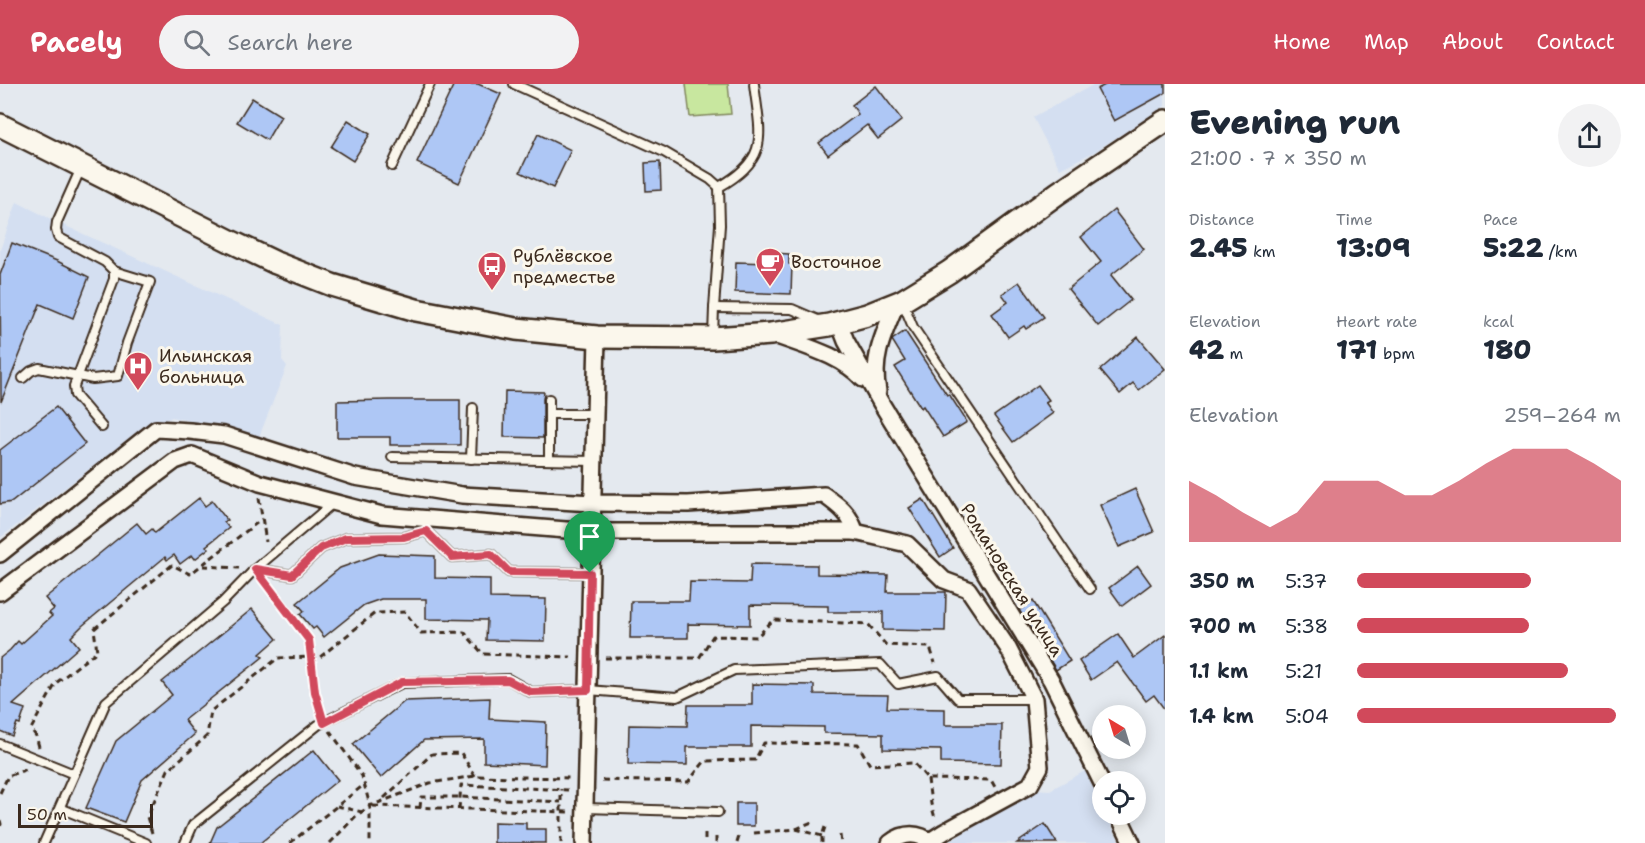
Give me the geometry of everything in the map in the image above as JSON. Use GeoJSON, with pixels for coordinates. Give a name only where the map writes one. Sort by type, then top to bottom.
{"type":"FeatureCollection","features":[{"type":"Feature","properties":{"kind":"street"},"geometry":{"type":"LineString","coordinates":[[0,125],[230,241],[276,263],[332,285],[416,310],[516,329],[597,337],[713,338],[771,334],[834,324],[899,303],[949,272],[1058,193],[1165,122]]}},
{"type":"Feature","properties":{"kind":"street","name":"Романовская улица"},"geometry":{"type":"LineString","coordinates":[[881,403],[876,380],[876,362],[880,342],[899,303]]}},
{"type":"Feature","properties":{"kind":"street","name":"Романовская улица"},"geometry":{"type":"LineString","coordinates":[[834,324],[1051,680],[1096,771]]}},
{"type":"Feature","properties":{"kind":"street","name":"Романовская улица"},"geometry":{"type":"LineString","coordinates":[[771,334],[845,364],[855,371],[881,403]]}},
{"type":"Feature","properties":{"kind":"street"},"geometry":{"type":"LineString","coordinates":[[584,843],[597,337]]}},
{"type":"Feature","properties":{"kind":"street"},"geometry":{"type":"LineString","coordinates":[[0,554],[156,429],[224,435],[355,477],[462,495],[592,503],[688,504],[824,495],[841,508],[853,523],[855,532]]}},
{"type":"Feature","properties":{"kind":"street"},"geometry":{"type":"LineString","coordinates":[[190,431],[192,455]]}},
{"type":"Feature","properties":{"kind":"street"},"geometry":{"type":"LineString","coordinates":[[0,592],[175,461],[192,455],[257,482],[427,525],[591,532],[855,532],[907,544],[944,580],[968,590],[1008,648],[1034,699],[1040,767],[1030,784],[944,832],[931,842],[920,836],[909,834],[897,837],[891,843]]}},
{"type":"Feature","properties":{"kind":"street"},"geometry":{"type":"LineString","coordinates":[[1123,825],[1132,843]]}},
{"type":"Feature","properties":{"kind":"lane"},"geometry":{"type":"LineString","coordinates":[[392,166],[430,84]]}},
{"type":"Feature","properties":{"kind":"lane"},"geometry":{"type":"LineString","coordinates":[[514,84],[664,152],[710,179],[719,187],[720,225],[713,338]]}},
{"type":"Feature","properties":{"kind":"lane"},"geometry":{"type":"LineString","coordinates":[[719,187],[732,180],[748,166],[758,148],[760,132],[754,84]]}},
{"type":"Feature","properties":{"kind":"lane"},"geometry":{"type":"LineString","coordinates":[[22,378],[39,368],[93,378],[118,376],[127,343],[150,282],[114,271],[105,262],[58,237],[57,222],[82,167]]}},
{"type":"Feature","properties":{"kind":"lane"},"geometry":{"type":"LineString","coordinates":[[102,428],[75,395],[74,386],[114,279],[114,271]]}},
{"type":"Feature","properties":{"kind":"lane"},"geometry":{"type":"LineString","coordinates":[[899,303],[1090,589]]}},
{"type":"Feature","properties":{"kind":"lane"},"geometry":{"type":"LineString","coordinates":[[714,308],[792,309],[834,324]]}},
{"type":"Feature","properties":{"kind":"lane"},"geometry":{"type":"LineString","coordinates":[[549,399],[549,460]]}},
{"type":"Feature","properties":{"kind":"lane"},"geometry":{"type":"LineString","coordinates":[[471,459],[472,408]]}},
{"type":"Feature","properties":{"kind":"lane"},"geometry":{"type":"LineString","coordinates":[[549,414],[595,414]]}},
{"type":"Feature","properties":{"kind":"lane"},"geometry":{"type":"LineString","coordinates":[[392,458],[594,461]]}},
{"type":"Feature","properties":{"kind":"lane"},"geometry":{"type":"LineString","coordinates":[[44,843],[106,702],[223,602],[255,569],[333,503]]}},
{"type":"Feature","properties":{"kind":"lane"},"geometry":{"type":"LineString","coordinates":[[255,569],[292,575],[321,548],[346,538],[404,537],[427,525],[452,557],[491,554],[509,572],[590,573]]}},
{"type":"Feature","properties":{"kind":"lane"},"geometry":{"type":"LineString","coordinates":[[185,843],[193,825],[324,723],[402,682],[508,680],[531,692],[588,690],[677,697],[734,670],[880,664],[898,684],[938,676],[958,699],[1034,699]]}},
{"type":"Feature","properties":{"kind":"lane"},"geometry":{"type":"LineString","coordinates":[[0,744],[74,774]]}},
{"type":"Feature","properties":{"kind":"lane"},"geometry":{"type":"LineString","coordinates":[[60,808],[146,843]]}},
{"type":"Feature","properties":{"kind":"lane"},"geometry":{"type":"LineString","coordinates":[[585,810],[718,812]]}},
{"type":"Feature","properties":{"kind":"path"},"geometry":{"type":"LineString","coordinates":[[255,569],[267,549],[257,482]]}},
{"type":"Feature","properties":{"kind":"path"},"geometry":{"type":"LineString","coordinates":[[0,793],[8,776],[33,766],[37,759],[39,745],[31,729],[56,683],[97,651],[94,629],[172,565],[190,574],[262,519]]}},
{"type":"Feature","properties":{"kind":"path"},"geometry":{"type":"LineString","coordinates":[[202,566],[255,569],[309,640],[315,692],[324,723],[363,776],[370,806],[370,843]]}},
{"type":"Feature","properties":{"kind":"path"},"geometry":{"type":"LineString","coordinates":[[154,836],[147,817],[168,770],[207,736],[211,711],[278,658],[320,657],[375,613],[405,612],[422,633],[464,632],[483,654],[571,657]]}},
{"type":"Feature","properties":{"kind":"path"},"geometry":{"type":"LineString","coordinates":[[603,658],[699,658],[713,636],[757,637],[773,620],[868,624],[886,645],[930,647],[938,676]]}},
{"type":"Feature","properties":{"kind":"path"},"geometry":{"type":"LineString","coordinates":[[597,780],[688,782],[705,761],[755,760],[764,743],[858,744],[870,765],[914,763],[928,779],[930,804],[944,832]]}},
{"type":"Feature","properties":{"kind":"path"},"geometry":{"type":"LineString","coordinates":[[383,800],[432,754],[461,753],[475,776]]}},
{"type":"Feature","properties":{"kind":"path"},"geometry":{"type":"LineString","coordinates":[[330,843],[356,816],[370,806],[430,783],[475,776],[569,778]]}},
{"type":"Feature","properties":{"kind":"path"},"geometry":{"type":"LineString","coordinates":[[459,809],[461,778]]}},
{"type":"Feature","properties":{"kind":"path"},"geometry":{"type":"LineString","coordinates":[[928,779],[991,780],[1004,800]]}},
{"type":"Feature","properties":{"kind":"path"},"geometry":{"type":"LineString","coordinates":[[290,843],[365,784]]}},
{"type":"Feature","properties":{"kind":"path"},"geometry":{"type":"LineString","coordinates":[[461,785],[568,790]]}},
{"type":"Feature","properties":{"kind":"path"},"geometry":{"type":"LineString","coordinates":[[561,789],[561,843]]}},
{"type":"Feature","properties":{"kind":"path"},"geometry":{"type":"LineString","coordinates":[[420,807],[421,797],[561,802]]}},
{"type":"Feature","properties":{"kind":"path"},"geometry":{"type":"LineString","coordinates":[[337,806],[362,812]]}},
{"type":"Feature","properties":{"kind":"path"},"geometry":{"type":"LineString","coordinates":[[370,806],[561,812],[585,810]]}},
{"type":"Feature","properties":{"kind":"path"},"geometry":{"type":"LineString","coordinates":[[0,820],[0,827]]}},
{"type":"Feature","properties":{"kind":"path"},"geometry":{"type":"LineString","coordinates":[[754,833],[796,829],[814,821]]}},
{"type":"Feature","properties":{"kind":"path"},"geometry":{"type":"LineString","coordinates":[[822,843],[825,827]]}},
{"type":"Feature","properties":{"kind":"path"},"geometry":{"type":"LineString","coordinates":[[796,829],[822,836]]}},
{"type":"Feature","properties":{"kind":"path"},"geometry":{"type":"LineString","coordinates":[[716,833],[716,843]]}},
{"type":"Feature","properties":{"kind":"path"},"geometry":{"type":"LineString","coordinates":[[737,843],[740,833]]}},
{"type":"Feature","properties":{"kind":"path"},"geometry":{"type":"LineString","coordinates":[[705,834],[705,843]]}},
{"type":"Feature","properties":{"kind":"path"},"geometry":{"type":"LineString","coordinates":[[840,835],[841,843]]}},
{"type":"Feature","properties":{"kind":"shaded area"},"geometry":{"type":"Polygon","coordinates":[[[1095,84],[1165,84],[1165,106],[1094,152],[1060,169],[1033,117],[1095,84]]]}},
{"type":"Feature","properties":{"kind":"shaded area","name":"Ильинская больница"},"geometry":{"type":"Polygon","coordinates":[[[17,202],[283,325],[282,360],[287,366],[259,437],[172,417],[135,434],[0,538],[0,250],[17,202]]]}},
{"type":"Feature","properties":{"kind":"shaded area"},"geometry":{"type":"Polygon","coordinates":[[[1085,771],[1092,786],[1092,825],[1111,825],[1120,843],[951,843],[1034,789],[1050,790],[1085,771]]]}},
{"type":"Feature","properties":{"kind":"green space"},"geometry":{"type":"Polygon","coordinates":[[[686,84],[728,84],[731,114],[690,117],[686,84]]]}},
{"type":"Feature","properties":{"kind":"building"},"geometry":{"type":"Polygon","coordinates":[[[454,84],[478,84],[501,94],[459,183],[417,163],[454,84]]]}},
{"type":"Feature","properties":{"kind":"building"},"geometry":{"type":"Polygon","coordinates":[[[1107,84],[1165,84],[1165,93],[1114,121],[1097,89],[1107,84]]]}},
{"type":"Feature","properties":{"kind":"building"},"geometry":{"type":"Polygon","coordinates":[[[876,86],[902,120],[878,139],[867,125],[828,155],[819,143],[858,114],[852,105],[876,86]]]}},
{"type":"Feature","properties":{"kind":"building"},"geometry":{"type":"Polygon","coordinates":[[[252,98],[281,116],[267,140],[237,122],[252,98]]]}},
{"type":"Feature","properties":{"kind":"building"},"geometry":{"type":"Polygon","coordinates":[[[348,120],[370,134],[353,161],[331,147],[348,120]]]}},
{"type":"Feature","properties":{"kind":"building"},"geometry":{"type":"Polygon","coordinates":[[[538,134],[571,150],[553,188],[520,172],[538,134]]]}},
{"type":"Feature","properties":{"kind":"building"},"geometry":{"type":"Polygon","coordinates":[[[660,162],[661,190],[646,191],[645,163],[660,162]]]}},
{"type":"Feature","properties":{"kind":"building"},"geometry":{"type":"Polygon","coordinates":[[[1114,210],[1144,249],[1111,275],[1131,300],[1098,326],[1068,289],[1101,262],[1081,237],[1114,210]]]}},
{"type":"Feature","properties":{"kind":"building"},"geometry":{"type":"Polygon","coordinates":[[[12,243],[89,277],[73,318],[40,304],[1,402],[0,275],[12,243]]]}},
{"type":"Feature","properties":{"kind":"building"},"geometry":{"type":"Polygon","coordinates":[[[772,253],[789,254],[789,264],[792,264],[791,294],[735,292],[736,262],[771,263],[772,253]]]}},
{"type":"Feature","properties":{"kind":"building"},"geometry":{"type":"Polygon","coordinates":[[[1019,282],[1044,317],[1026,329],[1024,326],[1008,337],[992,314],[1008,302],[1002,294],[1019,282]]]}},
{"type":"Feature","properties":{"kind":"building"},"geometry":{"type":"Polygon","coordinates":[[[905,331],[967,422],[943,437],[895,367],[905,361],[892,340],[905,331]]]}},
{"type":"Feature","properties":{"kind":"building"},"geometry":{"type":"Polygon","coordinates":[[[1138,337],[1165,369],[1139,390],[1133,383],[1120,394],[1100,370],[1138,337]]]}},
{"type":"Feature","properties":{"kind":"building"},"geometry":{"type":"Polygon","coordinates":[[[1038,385],[1049,400],[1045,402],[1053,413],[1013,442],[994,416],[1038,385]]]}},
{"type":"Feature","properties":{"kind":"building"},"geometry":{"type":"Polygon","coordinates":[[[505,391],[544,392],[543,438],[504,437],[505,391]]]}},
{"type":"Feature","properties":{"kind":"building"},"geometry":{"type":"Polygon","coordinates":[[[460,400],[460,445],[390,445],[390,437],[337,437],[337,401],[460,400]]]}},
{"type":"Feature","properties":{"kind":"building"},"geometry":{"type":"Polygon","coordinates":[[[56,407],[85,444],[12,502],[0,504],[0,450],[56,407]]]}},
{"type":"Feature","properties":{"kind":"building"},"geometry":{"type":"Polygon","coordinates":[[[1135,489],[1154,532],[1119,547],[1100,505],[1135,489]]]}},
{"type":"Feature","properties":{"kind":"building"},"geometry":{"type":"Polygon","coordinates":[[[199,498],[205,506],[212,501],[227,520],[224,522],[229,528],[206,546],[209,548],[195,559],[192,555],[180,564],[174,555],[167,560],[165,557],[82,626],[71,637],[79,647],[13,705],[25,709],[20,724],[17,723],[12,736],[0,731],[0,658],[18,641],[21,644],[52,616],[49,613],[54,609],[45,598],[137,523],[146,534],[152,529],[155,533],[199,498]]]}},
{"type":"Feature","properties":{"kind":"building"},"geometry":{"type":"Polygon","coordinates":[[[923,499],[953,548],[940,557],[909,508],[923,499]]]}},
{"type":"Feature","properties":{"kind":"building"},"geometry":{"type":"Polygon","coordinates":[[[379,554],[435,556],[435,578],[490,579],[490,598],[546,599],[545,641],[486,640],[487,620],[426,619],[426,599],[381,599],[364,605],[324,637],[316,627],[313,629],[300,614],[304,611],[297,603],[340,568],[379,554]]]}},
{"type":"Feature","properties":{"kind":"building"},"geometry":{"type":"Polygon","coordinates":[[[751,564],[817,565],[817,574],[888,575],[887,592],[946,592],[945,631],[883,630],[883,612],[828,612],[828,606],[750,605],[750,625],[688,624],[688,638],[630,638],[631,601],[689,601],[690,582],[750,583],[751,564]]]}},
{"type":"Feature","properties":{"kind":"building"},"geometry":{"type":"Polygon","coordinates":[[[1138,566],[1151,584],[1122,606],[1109,588],[1138,566]]]}},
{"type":"Feature","properties":{"kind":"building"},"geometry":{"type":"Polygon","coordinates":[[[1033,601],[1070,661],[1056,670],[1019,610],[1033,601]]]}},
{"type":"Feature","properties":{"kind":"building"},"geometry":{"type":"Polygon","coordinates":[[[252,609],[277,639],[260,654],[263,657],[184,720],[195,734],[142,780],[124,822],[86,808],[116,741],[172,695],[162,682],[252,609]]]}},
{"type":"Feature","properties":{"kind":"building"},"geometry":{"type":"Polygon","coordinates":[[[1118,634],[1134,658],[1165,635],[1165,710],[1154,695],[1146,701],[1117,662],[1091,680],[1079,661],[1118,634]]]}},
{"type":"Feature","properties":{"kind":"building"},"geometry":{"type":"Polygon","coordinates":[[[752,684],[814,685],[814,694],[888,695],[887,708],[945,709],[945,725],[1002,725],[1001,764],[941,763],[941,750],[883,749],[883,734],[824,733],[824,727],[751,726],[751,747],[687,747],[687,765],[628,764],[629,725],[687,726],[688,705],[752,705],[752,684]]]}},
{"type":"Feature","properties":{"kind":"building"},"geometry":{"type":"Polygon","coordinates":[[[490,698],[489,719],[546,722],[545,765],[484,762],[484,739],[424,740],[381,778],[353,744],[405,701],[490,698]]]}},
{"type":"Feature","properties":{"kind":"building"},"geometry":{"type":"Polygon","coordinates":[[[314,750],[338,780],[260,843],[210,843],[217,827],[314,750]]]}},
{"type":"Feature","properties":{"kind":"building"},"geometry":{"type":"Polygon","coordinates":[[[736,803],[754,803],[754,826],[736,826],[736,803]]]}},
{"type":"Feature","properties":{"kind":"building"},"geometry":{"type":"Polygon","coordinates":[[[494,822],[526,823],[526,829],[546,829],[546,843],[494,843],[494,822]]]}},
{"type":"Feature","properties":{"kind":"building"},"geometry":{"type":"Polygon","coordinates":[[[1045,824],[1057,843],[1017,843],[1045,824]]]}},
{"type":"Feature","properties":{"kind":"place","name":"Восточное"},"geometry":{"type":"Point","coordinates":[770,288]}},
{"type":"Feature","properties":{"kind":"place","name":"Рублёвское предместье"},"geometry":{"type":"Point","coordinates":[492,292]}},
{"type":"Feature","properties":{"kind":"place","name":"Ильинская больница"},"geometry":{"type":"Point","coordinates":[138,392]}},
{"type":"Feature","properties":{"kind":"route"},"geometry":{"type":"LineString","coordinates":[[426,531],[452,557],[491,554],[509,572],[590,573],[588,690],[531,692],[508,680],[402,682],[324,723],[315,692],[309,640],[255,569],[292,575],[321,548],[346,538],[404,537],[426,531]]}}]}
